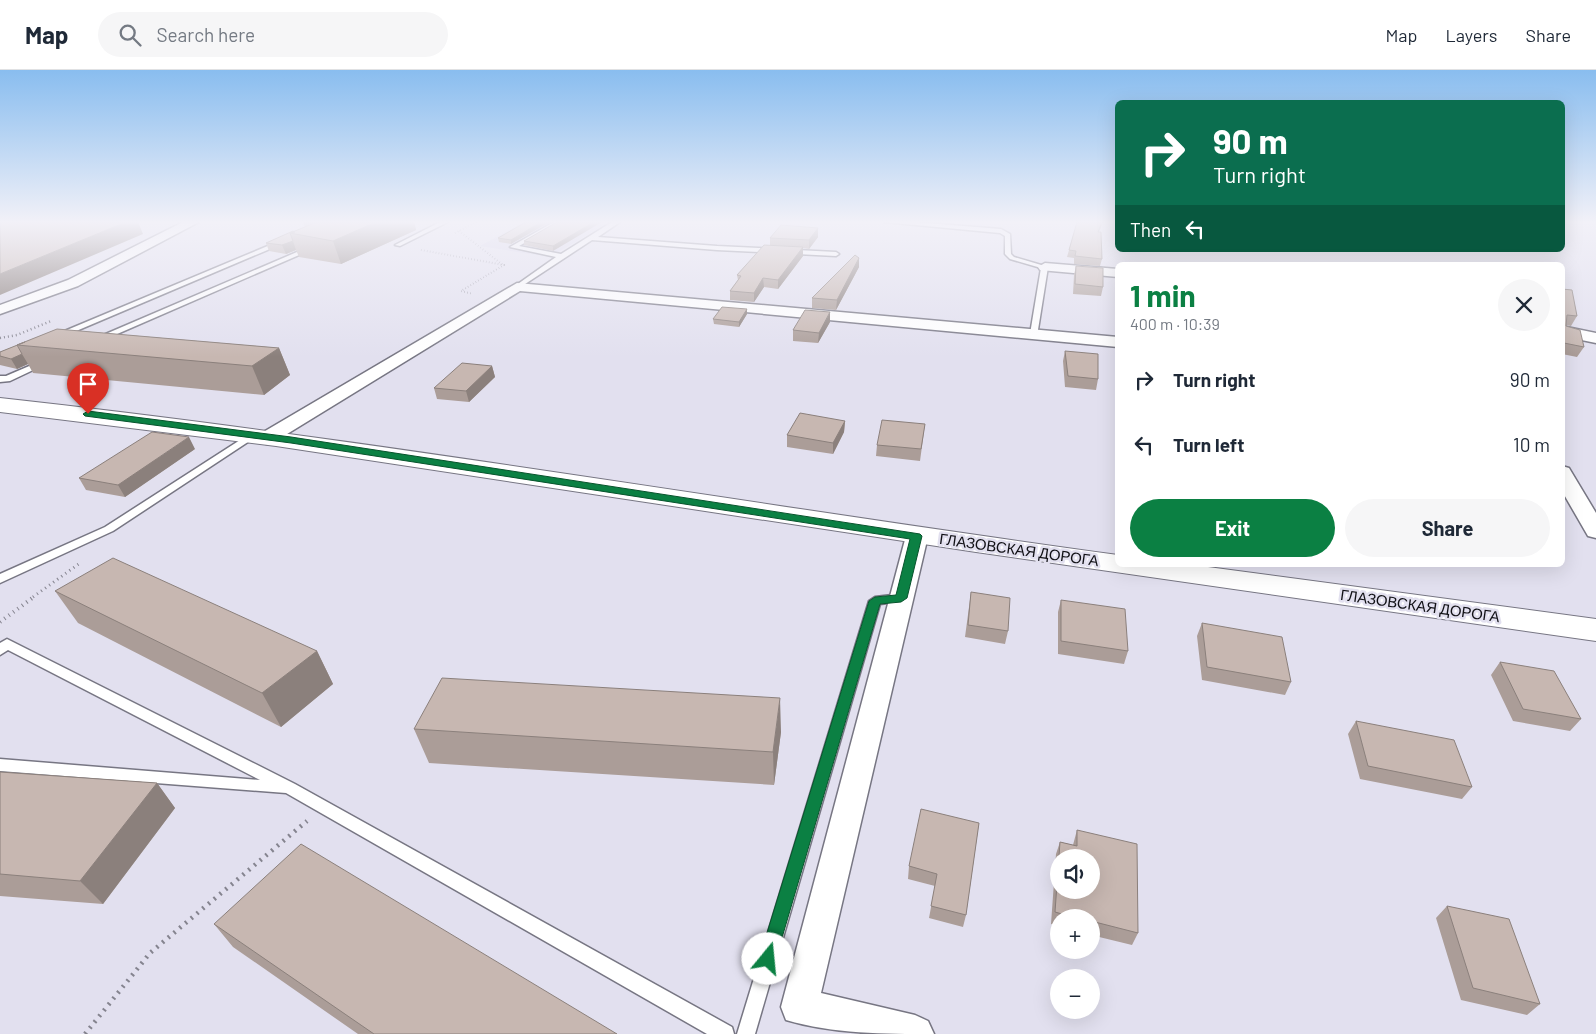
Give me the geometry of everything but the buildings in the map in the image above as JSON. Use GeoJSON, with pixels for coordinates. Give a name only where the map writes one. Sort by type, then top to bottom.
{"type":"FeatureCollection","features":[{"type":"Feature","properties":{"kind":"street"},"geometry":{"type":"LineString","coordinates":[[0,310],[73,283],[105,267]]}},
{"type":"Feature","properties":{"kind":"street"},"geometry":{"type":"LineString","coordinates":[[1045,267],[1115,273]]}},
{"type":"Feature","properties":{"kind":"street"},"geometry":{"type":"LineString","coordinates":[[259,437],[517,287],[1115,342]]}},
{"type":"Feature","properties":{"kind":"street"},"geometry":{"type":"LineString","coordinates":[[1565,332],[1596,338]]}},
{"type":"Feature","properties":{"kind":"street","name":"ГЛАЗОВСКАЯ ДОРОГА"},"geometry":{"type":"LineString","coordinates":[[0,405],[88,414],[259,437],[916,536],[1115,564]]}},
{"type":"Feature","properties":{"kind":"street"},"geometry":{"type":"LineString","coordinates":[[1565,477],[1596,531]]}},
{"type":"Feature","properties":{"kind":"street"},"geometry":{"type":"LineString","coordinates":[[915,1034],[799,1007],[916,536]]}},
{"type":"Feature","properties":{"kind":"street","name":"ГЛАЗОВСКАЯ ДОРОГА"},"geometry":{"type":"LineString","coordinates":[[1140,567],[1596,630]]}},
{"type":"Feature","properties":{"kind":"lane"},"geometry":{"type":"LineString","coordinates":[[54,338],[223,267]]}},
{"type":"Feature","properties":{"kind":"lane"},"geometry":{"type":"LineString","coordinates":[[89,343],[267,267]]}},
{"type":"Feature","properties":{"kind":"lane"},"geometry":{"type":"LineString","coordinates":[[517,287],[546,267]]}},
{"type":"Feature","properties":{"kind":"lane"},"geometry":{"type":"LineString","coordinates":[[1034,334],[1045,267]]}},
{"type":"Feature","properties":{"kind":"lane"},"geometry":{"type":"LineString","coordinates":[[0,379],[7,379],[53,359]]}},
{"type":"Feature","properties":{"kind":"lane"},"geometry":{"type":"LineString","coordinates":[[0,579],[109,530],[259,437]]}},
{"type":"Feature","properties":{"kind":"lane"},"geometry":{"type":"LineString","coordinates":[[746,1034],[875,601],[901,598]]}},
{"type":"Feature","properties":{"kind":"lane"},"geometry":{"type":"LineString","coordinates":[[0,650],[8,644],[290,788],[724,1034]]}},
{"type":"Feature","properties":{"kind":"lane"},"geometry":{"type":"LineString","coordinates":[[0,765],[290,788]]}},
{"type":"Feature","properties":{"kind":"path"},"geometry":{"type":"LineString","coordinates":[[499,298],[461,291],[501,267]]}},
{"type":"Feature","properties":{"kind":"path"},"geometry":{"type":"LineString","coordinates":[[0,622],[110,540],[109,530]]}},
{"type":"Feature","properties":{"kind":"path"},"geometry":{"type":"LineString","coordinates":[[85,1034],[150,953],[324,807]]}},
{"type":"Feature","properties":{"kind":"route"},"geometry":{"type":"LineString","coordinates":[[88,414],[291,440],[916,536],[901,598],[875,601],[768,959]]}}]}
